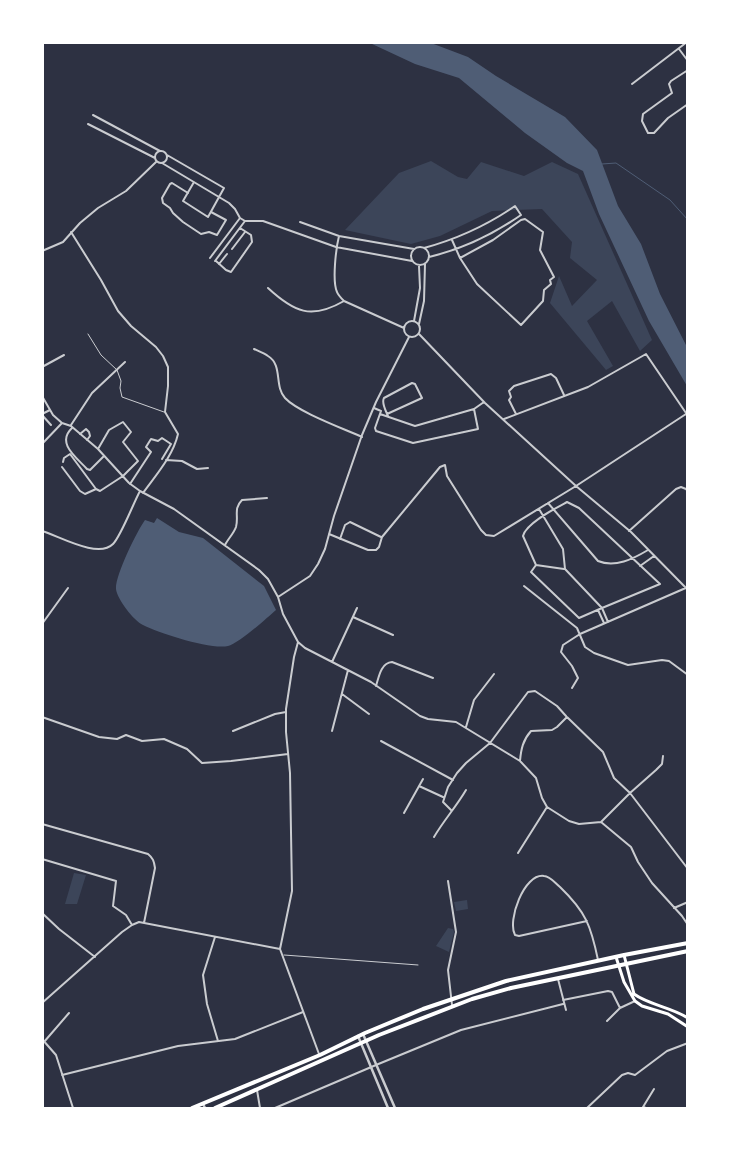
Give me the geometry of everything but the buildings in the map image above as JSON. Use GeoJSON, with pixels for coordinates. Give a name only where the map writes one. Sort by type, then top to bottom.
{"type":"FeatureCollection","features":[{"type":"Feature","properties":{"kind":"highway"},"geometry":{"type":"LineString","coordinates":[[192,1108],[202,1107],[320,1055],[358,1036],[450,1000],[506,981],[688,943]]}},
{"type":"Feature","properties":{"kind":"highway"},"geometry":{"type":"LineString","coordinates":[[215,1108],[361,1042],[453,1007],[511,988],[688,951]]}},
{"type":"Feature","properties":{"kind":"main road"},"geometry":{"type":"LineString","coordinates":[[624,955],[634,994],[681,1013],[688,1018]]}},
{"type":"Feature","properties":{"kind":"main road"},"geometry":{"type":"LineString","coordinates":[[616,957],[624,982],[635,1001],[642,1006],[668,1014],[688,1027]]}},
{"type":"Feature","properties":{"kind":"main road"},"geometry":{"type":"LineString","coordinates":[[657,1010],[659,1004]]}},
{"type":"Feature","properties":{"kind":"street"},"geometry":{"type":"LineString","coordinates":[[632,84],[687,42]]}},
{"type":"Feature","properties":{"kind":"street"},"geometry":{"type":"LineString","coordinates":[[679,49],[688,61]]}},
{"type":"Feature","properties":{"kind":"street"},"geometry":{"type":"LineString","coordinates":[[688,70],[671,81],[672,93],[643,114],[642,121],[648,133],[654,133],[668,118],[688,104]]}},
{"type":"Feature","properties":{"kind":"street"},"geometry":{"type":"LineString","coordinates":[[93,115],[164,152],[166,156],[224,188],[208,217],[184,203],[194,182]]}},
{"type":"Feature","properties":{"kind":"street"},"geometry":{"type":"LineString","coordinates":[[88,124],[155,158]]}},
{"type":"Feature","properties":{"kind":"street"},"geometry":{"type":"LineString","coordinates":[[156,162],[156,153],[160,151]]}},
{"type":"Feature","properties":{"kind":"street"},"geometry":{"type":"LineString","coordinates":[[162,163],[166,160],[166,156]]}},
{"type":"Feature","properties":{"kind":"street"},"geometry":{"type":"LineString","coordinates":[[156,162],[162,163],[219,198],[235,209],[240,218],[245,221],[263,221],[336,247],[412,261],[419,265],[425,264]]}},
{"type":"Feature","properties":{"kind":"street"},"geometry":{"type":"LineString","coordinates":[[42,251],[63,242],[98,208],[126,191],[156,162]]}},
{"type":"Feature","properties":{"kind":"street"},"geometry":{"type":"LineString","coordinates":[[188,193],[172,183],[162,198],[163,203],[183,222],[200,234],[209,232],[217,235],[226,220],[211,212]]}},
{"type":"Feature","properties":{"kind":"street"},"geometry":{"type":"LineString","coordinates":[[300,222],[340,236],[414,249],[452,240],[481,228],[515,206],[521,215],[486,237],[456,250],[429,257],[425,264],[426,288],[419,324],[419,334]]}},
{"type":"Feature","properties":{"kind":"street"},"geometry":{"type":"LineString","coordinates":[[210,258],[240,218]]}},
{"type":"Feature","properties":{"kind":"street"},"geometry":{"type":"LineString","coordinates":[[452,240],[460,258],[477,284],[520,324],[543,301],[544,290],[551,284],[550,280],[554,277],[540,250],[543,232],[525,219],[493,240],[460,258]]}},
{"type":"Feature","properties":{"kind":"street"},"geometry":{"type":"LineString","coordinates":[[240,228],[251,236],[252,242],[231,272],[216,261],[245,221]]}},
{"type":"Feature","properties":{"kind":"street"},"geometry":{"type":"LineString","coordinates":[[42,531],[85,548],[104,548],[110,546],[141,492],[166,460],[176,442],[178,434],[165,412],[168,367],[163,356],[156,347],[118,312],[72,232]]}},
{"type":"Feature","properties":{"kind":"street"},"geometry":{"type":"LineString","coordinates":[[232,249],[245,232]]}},
{"type":"Feature","properties":{"kind":"street"},"geometry":{"type":"LineString","coordinates":[[340,236],[336,247],[337,292],[344,301],[404,328]]}},
{"type":"Feature","properties":{"kind":"street"},"geometry":{"type":"LineString","coordinates":[[226,237],[231,240]]}},
{"type":"Feature","properties":{"kind":"street"},"geometry":{"type":"LineString","coordinates":[[424,248],[428,252],[429,257]]}},
{"type":"Feature","properties":{"kind":"street"},"geometry":{"type":"LineString","coordinates":[[412,261],[411,253],[414,249]]}},
{"type":"Feature","properties":{"kind":"street"},"geometry":{"type":"LineString","coordinates":[[219,264],[227,254]]}},
{"type":"Feature","properties":{"kind":"street"},"geometry":{"type":"LineString","coordinates":[[414,321],[420,288],[419,265]]}},
{"type":"Feature","properties":{"kind":"street"},"geometry":{"type":"LineString","coordinates":[[268,288],[283,302],[294,309],[303,311],[331,308],[344,301]]}},
{"type":"Feature","properties":{"kind":"street"},"geometry":{"type":"LineString","coordinates":[[419,324],[409,321],[404,328],[405,334],[409,337],[415,337],[419,334]]}},
{"type":"Feature","properties":{"kind":"street"},"geometry":{"type":"LineString","coordinates":[[419,334],[484,402],[576,486],[629,531],[687,588],[580,634],[563,645],[560,652],[572,666],[578,678],[572,688]]}},
{"type":"Feature","properties":{"kind":"street"},"geometry":{"type":"LineString","coordinates":[[278,597],[310,576],[318,564],[362,437],[409,337]]}},
{"type":"Feature","properties":{"kind":"street"},"geometry":{"type":"LineString","coordinates":[[254,350],[270,356],[276,365],[280,390],[284,398],[295,407],[362,437]]}},
{"type":"Feature","properties":{"kind":"street"},"geometry":{"type":"LineString","coordinates":[[329,534],[368,550],[376,550],[382,537],[440,467],[445,465],[446,476],[481,530],[486,535],[494,536],[687,415],[646,354],[588,387],[504,419]]}},
{"type":"Feature","properties":{"kind":"street"},"geometry":{"type":"LineString","coordinates":[[42,367],[64,355]]}},
{"type":"Feature","properties":{"kind":"street"},"geometry":{"type":"LineString","coordinates":[[104,456],[90,470],[86,469],[65,444],[67,432],[92,394],[125,362]]}},
{"type":"Feature","properties":{"kind":"street"},"geometry":{"type":"LineString","coordinates":[[516,414],[509,400],[511,397],[509,391],[514,386],[550,374],[556,378],[564,396]]}},
{"type":"Feature","properties":{"kind":"street"},"geometry":{"type":"LineString","coordinates":[[412,383],[415,384],[422,398],[388,415],[383,402],[384,398],[412,383]]}},
{"type":"Feature","properties":{"kind":"street"},"geometry":{"type":"LineString","coordinates":[[42,396],[50,410],[62,423],[72,426],[88,440],[130,484],[141,492],[174,509],[259,570],[268,579],[278,597],[283,614],[298,642],[305,648],[376,686],[420,716],[428,719],[448,720],[466,727],[520,761],[536,778],[547,807],[569,821],[579,824],[601,822],[662,764],[663,756]]}},
{"type":"Feature","properties":{"kind":"street"},"geometry":{"type":"LineString","coordinates":[[380,414],[388,415],[415,426],[474,410],[484,402]]}},
{"type":"Feature","properties":{"kind":"street"},"geometry":{"type":"LineString","coordinates":[[374,408],[381,411],[375,428],[376,431],[413,443],[478,429],[474,410]]}},
{"type":"Feature","properties":{"kind":"street"},"geometry":{"type":"LineString","coordinates":[[50,410],[42,414],[52,425]]}},
{"type":"Feature","properties":{"kind":"street"},"geometry":{"type":"LineString","coordinates":[[62,466],[84,494],[96,489],[100,491],[123,476],[138,459],[123,442],[131,432],[123,422],[110,430],[98,449]]}},
{"type":"Feature","properties":{"kind":"street"},"geometry":{"type":"LineString","coordinates":[[42,444],[62,423]]}},
{"type":"Feature","properties":{"kind":"street"},"geometry":{"type":"LineString","coordinates":[[80,434],[86,429],[90,436],[88,440]]}},
{"type":"Feature","properties":{"kind":"street"},"geometry":{"type":"LineString","coordinates":[[130,484],[151,452],[146,447],[151,438],[158,441],[162,438],[171,444],[162,460]]}},
{"type":"Feature","properties":{"kind":"street"},"geometry":{"type":"LineString","coordinates":[[63,462],[64,458],[70,454],[96,489]]}},
{"type":"Feature","properties":{"kind":"street"},"geometry":{"type":"LineString","coordinates":[[166,460],[182,462],[197,469],[208,468]]}},
{"type":"Feature","properties":{"kind":"street"},"geometry":{"type":"LineString","coordinates":[[629,531],[676,489],[681,487],[688,492]]}},
{"type":"Feature","properties":{"kind":"street"},"geometry":{"type":"LineString","coordinates":[[225,545],[236,526],[236,509],[242,500],[267,498]]}},
{"type":"Feature","properties":{"kind":"street"},"geometry":{"type":"LineString","coordinates":[[567,502],[573,504],[660,584],[579,618],[531,572],[536,565],[523,536],[524,531],[543,516],[567,502]]}},
{"type":"Feature","properties":{"kind":"street"},"geometry":{"type":"LineString","coordinates":[[548,503],[598,561],[606,564],[632,558],[649,550]]}},
{"type":"Feature","properties":{"kind":"street"},"geometry":{"type":"LineString","coordinates":[[539,508],[563,549],[565,569],[602,608],[608,622]]}},
{"type":"Feature","properties":{"kind":"street"},"geometry":{"type":"LineString","coordinates":[[340,539],[345,525],[350,522],[382,537]]}},
{"type":"Feature","properties":{"kind":"street"},"geometry":{"type":"LineString","coordinates":[[640,566],[654,556]]}},
{"type":"Feature","properties":{"kind":"street"},"geometry":{"type":"LineString","coordinates":[[536,565],[565,569]]}},
{"type":"Feature","properties":{"kind":"street"},"geometry":{"type":"LineString","coordinates":[[524,586],[577,628],[585,647],[594,653],[628,666],[662,660],[669,661],[688,675]]}},
{"type":"Feature","properties":{"kind":"street"},"geometry":{"type":"LineString","coordinates":[[42,624],[68,588]]}},
{"type":"Feature","properties":{"kind":"street"},"geometry":{"type":"LineString","coordinates":[[332,662],[357,608]]}},
{"type":"Feature","properties":{"kind":"street"},"geometry":{"type":"LineString","coordinates":[[598,610],[604,623]]}},
{"type":"Feature","properties":{"kind":"street"},"geometry":{"type":"LineString","coordinates":[[353,617],[394,635]]}},
{"type":"Feature","properties":{"kind":"street"},"geometry":{"type":"LineString","coordinates":[[298,642],[292,666],[286,712],[290,773],[292,891],[280,949],[322,1060]]}},
{"type":"Feature","properties":{"kind":"street"},"geometry":{"type":"LineString","coordinates":[[376,686],[383,666],[388,662],[433,678]]}},
{"type":"Feature","properties":{"kind":"street"},"geometry":{"type":"LineString","coordinates":[[332,731],[348,670]]}},
{"type":"Feature","properties":{"kind":"street"},"geometry":{"type":"LineString","coordinates":[[466,727],[474,700],[494,674]]}},
{"type":"Feature","properties":{"kind":"street"},"geometry":{"type":"LineString","coordinates":[[451,810],[443,802],[443,797],[453,780],[466,763],[490,743],[524,695],[531,690],[556,706],[603,752],[614,778],[630,794],[688,869]]}},
{"type":"Feature","properties":{"kind":"street"},"geometry":{"type":"LineString","coordinates":[[342,694],[369,714]]}},
{"type":"Feature","properties":{"kind":"street"},"geometry":{"type":"LineString","coordinates":[[233,731],[275,714],[286,712]]}},
{"type":"Feature","properties":{"kind":"street"},"geometry":{"type":"LineString","coordinates":[[42,717],[100,737],[117,739],[126,735],[142,741],[164,739],[187,749],[202,763],[288,754]]}},
{"type":"Feature","properties":{"kind":"street"},"geometry":{"type":"LineString","coordinates":[[520,761],[520,750],[532,732],[552,730],[566,717]]}},
{"type":"Feature","properties":{"kind":"street"},"geometry":{"type":"LineString","coordinates":[[381,741],[453,780]]}},
{"type":"Feature","properties":{"kind":"street"},"geometry":{"type":"LineString","coordinates":[[404,813],[423,780]]}},
{"type":"Feature","properties":{"kind":"street"},"geometry":{"type":"LineString","coordinates":[[419,786],[443,797]]}},
{"type":"Feature","properties":{"kind":"street"},"geometry":{"type":"LineString","coordinates":[[434,837],[466,790]]}},
{"type":"Feature","properties":{"kind":"street"},"geometry":{"type":"LineString","coordinates":[[518,853],[547,807]]}},
{"type":"Feature","properties":{"kind":"street"},"geometry":{"type":"LineString","coordinates":[[601,822],[631,847],[638,862],[652,883],[688,925]]}},
{"type":"Feature","properties":{"kind":"street"},"geometry":{"type":"LineString","coordinates":[[42,824],[152,856],[155,868],[144,923]]}},
{"type":"Feature","properties":{"kind":"street"},"geometry":{"type":"LineString","coordinates":[[42,860],[116,881],[113,906],[126,915],[132,924]]}},
{"type":"Feature","properties":{"kind":"street"},"geometry":{"type":"LineString","coordinates":[[588,921],[519,936],[515,935],[513,931],[519,897],[531,881],[542,876],[550,878],[571,898],[588,921],[598,961]]}},
{"type":"Feature","properties":{"kind":"street"},"geometry":{"type":"LineString","coordinates":[[448,882],[456,932],[448,970],[450,1000],[453,1007]]}},
{"type":"Feature","properties":{"kind":"street"},"geometry":{"type":"LineString","coordinates":[[674,908],[688,902]]}},
{"type":"Feature","properties":{"kind":"street"},"geometry":{"type":"LineString","coordinates":[[42,913],[95,957]]}},
{"type":"Feature","properties":{"kind":"street"},"geometry":{"type":"LineString","coordinates":[[42,1003],[132,924],[139,922],[280,949]]}},
{"type":"Feature","properties":{"kind":"street"},"geometry":{"type":"LineString","coordinates":[[215,938],[203,975],[207,1004],[218,1041]]}},
{"type":"Feature","properties":{"kind":"street"},"geometry":{"type":"LineString","coordinates":[[558,979],[566,1010]]}},
{"type":"Feature","properties":{"kind":"street"},"geometry":{"type":"LineString","coordinates":[[275,1108],[462,1030],[608,991],[612,992],[620,1008]]}},
{"type":"Feature","properties":{"kind":"street"},"geometry":{"type":"LineString","coordinates":[[607,1021],[620,1008],[635,1001]]}},
{"type":"Feature","properties":{"kind":"street"},"geometry":{"type":"LineString","coordinates":[[62,1075],[178,1046],[235,1039],[303,1011]]}},
{"type":"Feature","properties":{"kind":"street"},"geometry":{"type":"LineString","coordinates":[[68,1013],[43,1041],[56,1055],[73,1108]]}},
{"type":"Feature","properties":{"kind":"street"},"geometry":{"type":"LineString","coordinates":[[363,1034],[395,1108]]}},
{"type":"Feature","properties":{"kind":"street"},"geometry":{"type":"LineString","coordinates":[[358,1036],[388,1108]]}},
{"type":"Feature","properties":{"kind":"street"},"geometry":{"type":"LineString","coordinates":[[586,1108],[622,1075],[628,1073],[635,1075],[667,1051],[688,1043]]}},
{"type":"Feature","properties":{"kind":"street"},"geometry":{"type":"LineString","coordinates":[[257,1090],[260,1108]]}},
{"type":"Feature","properties":{"kind":"street"},"geometry":{"type":"LineString","coordinates":[[646,1108],[643,1107],[654,1090]]}},
{"type":"Feature","properties":{"kind":"lane"},"geometry":{"type":"LineString","coordinates":[[88,334],[102,355],[117,370],[121,381],[122,397],[165,412]]}},
{"type":"Feature","properties":{"kind":"lane"},"geometry":{"type":"LineString","coordinates":[[282,956],[418,965]]}},
{"type":"Feature","properties":{"kind":"shaded area"},"geometry":{"type":"Polygon","coordinates":[[[370,43],[431,43],[468,57],[565,117],[597,150],[618,206],[641,244],[660,294],[687,347],[687,386],[649,321],[599,214],[583,171],[567,163],[525,133],[459,78],[415,64],[370,43]]]}},
{"type":"Feature","properties":{"kind":"shaded area"},"geometry":{"type":"Polygon","coordinates":[[[431,161],[458,177],[467,179],[481,162],[524,176],[552,162],[578,174],[652,340],[640,351],[612,301],[587,321],[613,366],[606,370],[550,303],[559,276],[572,306],[597,280],[570,258],[572,242],[542,209],[492,211],[440,236],[411,244],[345,230],[399,173],[431,161]]]}},
{"type":"Feature","properties":{"kind":"shaded area"},"geometry":{"type":"Polygon","coordinates":[[[157,518],[179,532],[203,538],[264,586],[276,610],[233,644],[220,647],[185,640],[139,623],[119,598],[116,589],[117,583],[127,554],[141,526],[145,520],[154,523],[157,518]]]}},
{"type":"Feature","properties":{"kind":"shaded area"},"geometry":{"type":"Polygon","coordinates":[[[74,873],[86,875],[77,904],[65,904],[74,873]]]}},
{"type":"Feature","properties":{"kind":"shaded area"},"geometry":{"type":"Polygon","coordinates":[[[467,900],[468,909],[456,911],[454,902],[467,900]]]}},
{"type":"Feature","properties":{"kind":"shaded area"},"geometry":{"type":"Polygon","coordinates":[[[448,928],[453,929],[454,932],[449,952],[436,946],[448,928]]]}},
{"type":"Feature","properties":{"kind":"waterway"},"geometry":{"type":"LineString","coordinates":[[602,164],[616,163],[670,200],[688,220]]}}]}
